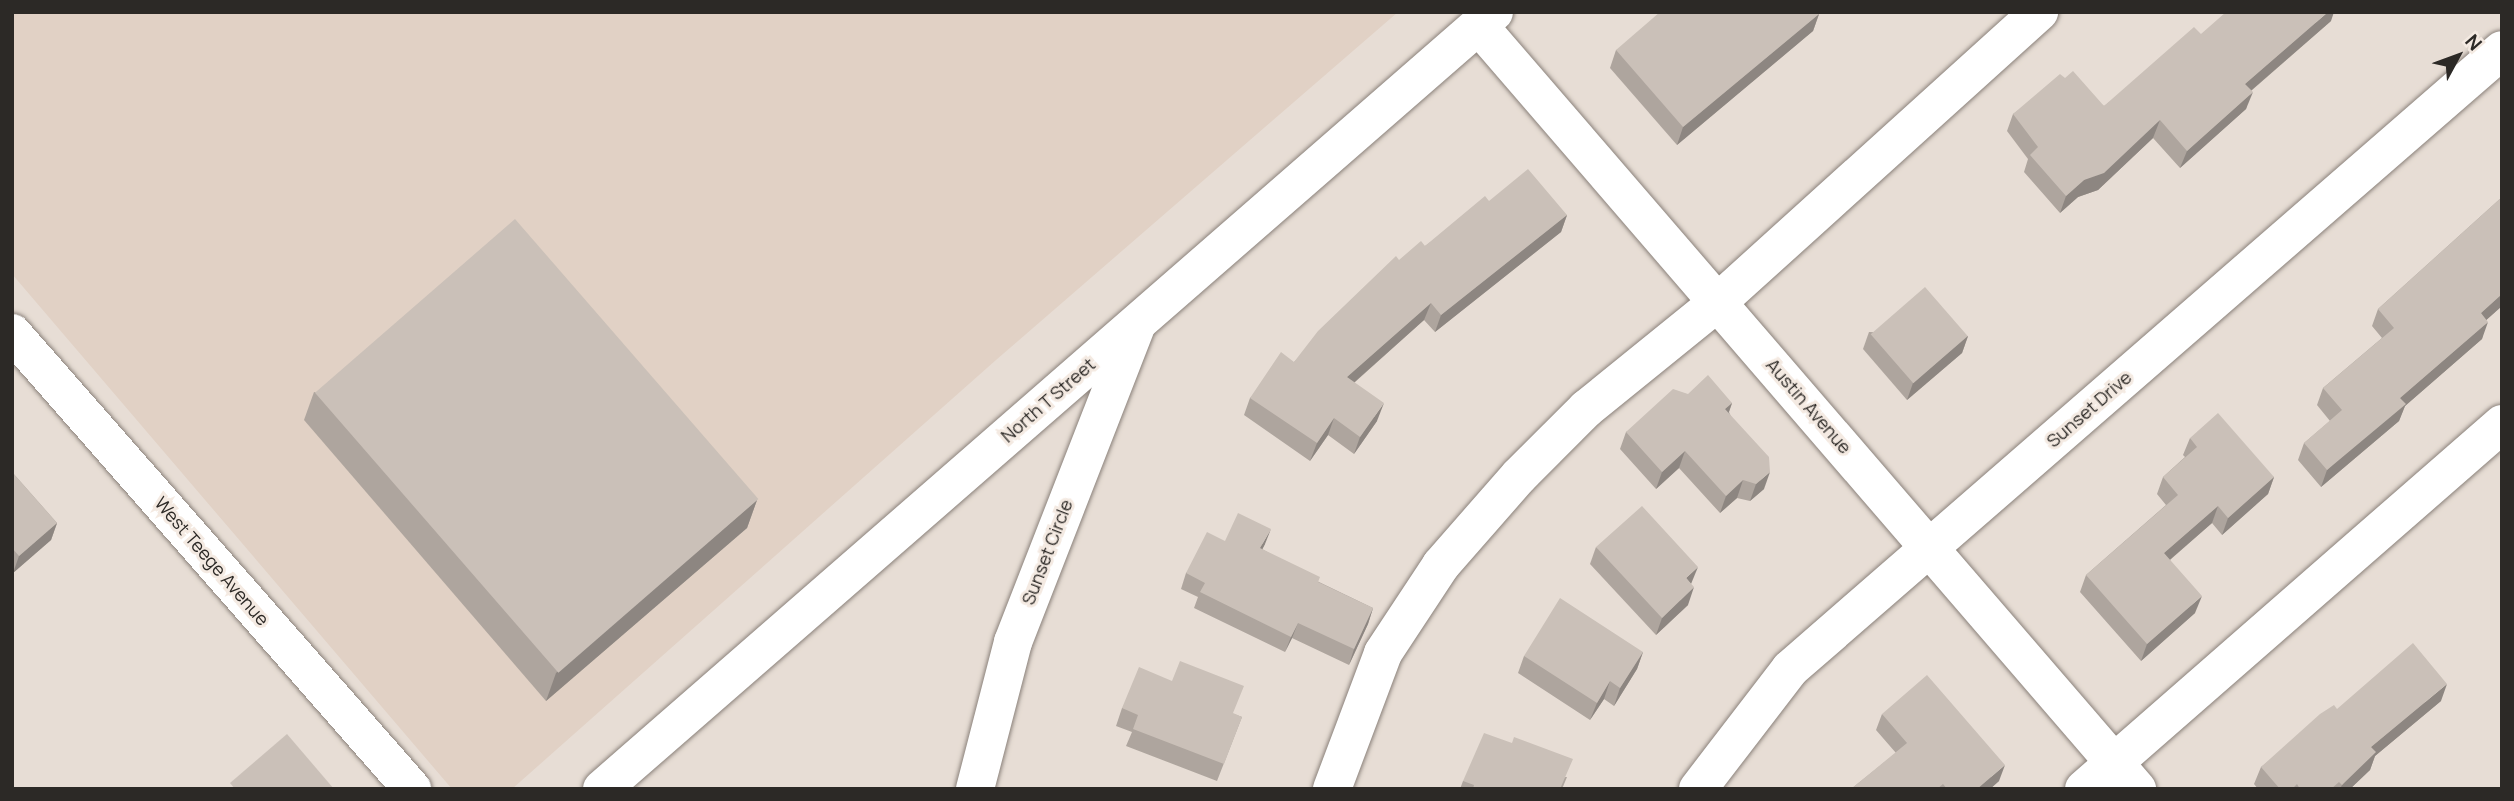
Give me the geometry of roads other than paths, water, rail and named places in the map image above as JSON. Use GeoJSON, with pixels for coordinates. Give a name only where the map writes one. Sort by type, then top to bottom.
{"type":"FeatureCollection","features":[{"type":"Feature","properties":{"kind":"street"},"geometry":{"type":"LineString","coordinates":[[1332,789],[1383,653],[1441,565],[1586,410],[1718,302],[2039,12]]}},
{"type":"Feature","properties":{"kind":"street","name":"Austin Avenue"},"geometry":{"type":"LineString","coordinates":[[1487,19],[1718,302],[2125,776]]}},
{"type":"Feature","properties":{"kind":"street","name":"North T Street"},"geometry":{"type":"LineString","coordinates":[[602,789],[1487,19]]}},
{"type":"Feature","properties":{"kind":"street","name":"Sunset Drive"},"geometry":{"type":"LineString","coordinates":[[1698,789],[1790,669],[2502,50]]}},
{"type":"Feature","properties":{"kind":"street","name":"Sunset Circle"},"geometry":{"type":"LineString","coordinates":[[975,789],[1013,642],[1138,322]]}},
{"type":"Feature","properties":{"kind":"street","name":"West Teege Avenue"},"geometry":{"type":"LineString","coordinates":[[12,332],[412,789]]}},
{"type":"Feature","properties":{"kind":"street"},"geometry":{"type":"LineString","coordinates":[[2084,789],[2125,776],[2502,424]]}}]}
